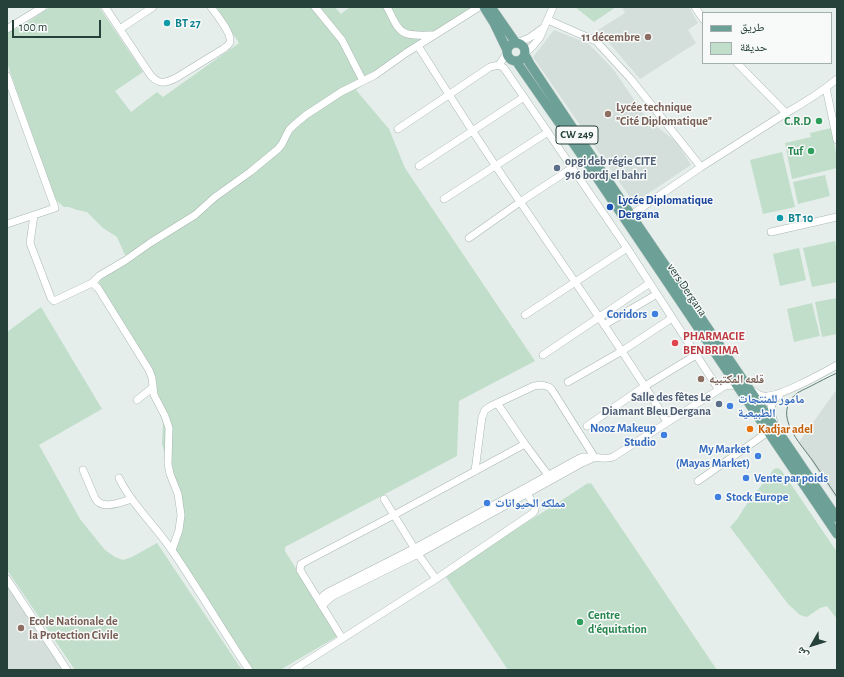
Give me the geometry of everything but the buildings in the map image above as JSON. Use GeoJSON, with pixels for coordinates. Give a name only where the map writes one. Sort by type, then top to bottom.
{"type":"FeatureCollection","features":[{"type":"Feature","properties":{"kind":"main road"},"geometry":{"type":"LineString","coordinates":[[484,7],[494,23],[510,58],[516,61],[522,59],[525,54],[523,46],[517,43],[491,7]]}},
{"type":"Feature","properties":{"kind":"main road"},"geometry":{"type":"LineString","coordinates":[[507,52],[511,45],[517,43]]}},
{"type":"Feature","properties":{"kind":"main road","name":"CW 249"},"geometry":{"type":"LineString","coordinates":[[525,54],[530,64],[748,388],[772,430],[837,518]]}},
{"type":"Feature","properties":{"kind":"main road","name":"vers Dergana"},"geometry":{"type":"LineString","coordinates":[[516,61],[589,166],[729,375],[772,430],[837,534]]}},
{"type":"Feature","properties":{"kind":"street"},"geometry":{"type":"LineString","coordinates":[[7,29],[42,7]]}},
{"type":"Feature","properties":{"kind":"street"},"geometry":{"type":"LineString","coordinates":[[105,7],[151,76],[156,81],[162,83],[176,78],[224,49],[229,44],[231,40],[228,32],[211,7]]}},
{"type":"Feature","properties":{"kind":"street"},"geometry":{"type":"LineString","coordinates":[[120,29],[153,7]]}},
{"type":"Feature","properties":{"kind":"street"},"geometry":{"type":"LineString","coordinates":[[315,7],[342,40],[363,81]]}},
{"type":"Feature","properties":{"kind":"street"},"geometry":{"type":"LineString","coordinates":[[387,7],[402,32],[407,34],[435,35]]}},
{"type":"Feature","properties":{"kind":"street"},"geometry":{"type":"LineString","coordinates":[[34,216],[30,243],[50,298],[54,301],[92,283],[99,276],[195,215],[215,196],[250,172],[278,150],[289,130],[306,115],[341,92],[375,75],[406,53],[479,7]]}},
{"type":"Feature","properties":{"kind":"street"},"geometry":{"type":"LineString","coordinates":[[525,54],[537,41],[553,7]]}},
{"type":"Feature","properties":{"kind":"street"},"geometry":{"type":"LineString","coordinates":[[695,7],[702,18]]}},
{"type":"Feature","properties":{"kind":"street"},"geometry":{"type":"LineString","coordinates":[[517,43],[529,38],[546,23]]}},
{"type":"Feature","properties":{"kind":"street"},"geometry":{"type":"LineString","coordinates":[[546,23],[596,41],[630,78],[701,167]]}},
{"type":"Feature","properties":{"kind":"street"},"geometry":{"type":"LineString","coordinates":[[418,46],[472,131],[622,351],[667,422]]}},
{"type":"Feature","properties":{"kind":"street"},"geometry":{"type":"LineString","coordinates":[[498,65],[507,52]]}},
{"type":"Feature","properties":{"kind":"street"},"geometry":{"type":"LineString","coordinates":[[506,70],[516,61]]}},
{"type":"Feature","properties":{"kind":"street"},"geometry":{"type":"LineString","coordinates":[[738,64],[786,113]]}},
{"type":"Feature","properties":{"kind":"street"},"geometry":{"type":"LineString","coordinates":[[398,129],[490,67],[498,65],[504,68],[627,248],[696,355],[721,388]]}},
{"type":"Feature","properties":{"kind":"street"},"geometry":{"type":"LineString","coordinates":[[7,76],[55,208],[7,224]]}},
{"type":"Feature","properties":{"kind":"street"},"geometry":{"type":"LineString","coordinates":[[631,215],[701,167],[826,88],[837,79]]}},
{"type":"Feature","properties":{"kind":"street"},"geometry":{"type":"LineString","coordinates":[[826,88],[837,140]]}},
{"type":"Feature","properties":{"kind":"street"},"geometry":{"type":"LineString","coordinates":[[419,166],[524,97]]}},
{"type":"Feature","properties":{"kind":"street"},"geometry":{"type":"LineString","coordinates":[[444,199],[548,132]]}},
{"type":"Feature","properties":{"kind":"street"},"geometry":{"type":"LineString","coordinates":[[469,238],[572,168]]}},
{"type":"Feature","properties":{"kind":"street"},"geometry":{"type":"LineString","coordinates":[[771,232],[837,217]]}},
{"type":"Feature","properties":{"kind":"street"},"geometry":{"type":"LineString","coordinates":[[525,315],[627,248]]}},
{"type":"Feature","properties":{"kind":"street"},"geometry":{"type":"LineString","coordinates":[[92,283],[98,288],[149,370],[152,378],[154,396],[165,416],[168,428],[168,464],[170,474],[178,494],[181,515],[179,530],[172,550]]}},
{"type":"Feature","properties":{"kind":"street"},"geometry":{"type":"LineString","coordinates":[[543,355],[650,283]]}},
{"type":"Feature","properties":{"kind":"street"},"geometry":{"type":"LineString","coordinates":[[604,325],[657,294]]}},
{"type":"Feature","properties":{"kind":"street"},"geometry":{"type":"LineString","coordinates":[[568,382],[622,351],[672,318]]}},
{"type":"Feature","properties":{"kind":"street"},"geometry":{"type":"LineString","coordinates":[[587,426],[645,386],[696,355]]}},
{"type":"Feature","properties":{"kind":"street"},"geometry":{"type":"LineString","coordinates":[[748,388],[760,396],[766,397],[792,388],[837,365]]}},
{"type":"Feature","properties":{"kind":"street"},"geometry":{"type":"LineString","coordinates":[[721,388],[727,381],[729,375]]}},
{"type":"Feature","properties":{"kind":"street"},"geometry":{"type":"LineString","coordinates":[[475,471],[482,417],[485,410],[497,403],[538,385],[542,385],[552,390],[595,458]]}},
{"type":"Feature","properties":{"kind":"street"},"geometry":{"type":"LineString","coordinates":[[526,492],[548,475],[583,457],[613,457],[721,388],[730,385],[737,386]]}},
{"type":"Feature","properties":{"kind":"street"},"geometry":{"type":"LineString","coordinates":[[137,400],[152,388]]}},
{"type":"Feature","properties":{"kind":"street"},"geometry":{"type":"LineString","coordinates":[[698,481],[772,430],[772,405],[773,401],[781,392]]}},
{"type":"Feature","properties":{"kind":"street"},"geometry":{"type":"LineString","coordinates":[[497,403],[548,475]]}},
{"type":"Feature","properties":{"kind":"street"},"geometry":{"type":"LineString","coordinates":[[342,638],[300,570],[301,564],[525,444]]}},
{"type":"Feature","properties":{"kind":"street"},"geometry":{"type":"LineString","coordinates":[[320,604],[526,492],[582,463],[595,458]]}},
{"type":"Feature","properties":{"kind":"street"},"geometry":{"type":"LineString","coordinates":[[82,470],[97,502],[100,504],[105,506],[132,498]]}},
{"type":"Feature","properties":{"kind":"street"},"geometry":{"type":"LineString","coordinates":[[119,478],[132,498],[172,550],[249,670]]}},
{"type":"Feature","properties":{"kind":"street"},"geometry":{"type":"LineString","coordinates":[[293,670],[436,579],[534,511],[535,506],[526,492]]}},
{"type":"Feature","properties":{"kind":"street"},"geometry":{"type":"LineString","coordinates":[[384,500],[436,579]]}},
{"type":"Feature","properties":{"kind":"street"},"geometry":{"type":"LineString","coordinates":[[7,579],[67,670]]}},
{"type":"Feature","properties":{"kind":"shaded area","name":"11 décembre"},"geometry":{"type":"Polygon","coordinates":[[[622,7],[689,7],[698,23],[688,30],[696,43],[640,79],[598,30],[625,13],[622,7]]]}},
{"type":"Feature","properties":{"kind":"shaded area","name":"Lycée technique \"Cité Diplomatique\""},"geometry":{"type":"Polygon","coordinates":[[[554,30],[589,44],[613,69],[648,120],[677,142],[691,165],[634,203],[533,57],[554,30]]]}},
{"type":"Feature","properties":{"kind":"shaded area"},"geometry":{"type":"Polygon","coordinates":[[[837,389],[837,500],[799,442],[837,389]]]}},
{"type":"Feature","properties":{"kind":"shaded area","name":"Ecole Nationale de la Protection Civile"},"geometry":{"type":"Polygon","coordinates":[[[7,585],[63,670],[7,670],[7,585]]]}},
{"type":"Feature","properties":{"kind":"green space"},"geometry":{"type":"Polygon","coordinates":[[[50,7],[99,7],[143,72],[115,91],[131,112],[157,92],[163,97],[239,43],[215,7],[335,7],[341,14],[350,7],[472,7],[356,90],[389,129],[405,168],[535,361],[459,401],[457,456],[285,547],[285,551],[338,636],[280,670],[253,670],[174,550],[181,519],[162,443],[163,423],[154,384],[99,285],[100,277],[147,248],[125,255],[117,237],[103,228],[87,212],[64,207],[57,201],[7,63],[7,33],[22,26],[50,7]]]}},
{"type":"Feature","properties":{"kind":"green space"},"geometry":{"type":"Polygon","coordinates":[[[575,7],[616,7],[594,22],[575,7]]]}},
{"type":"Feature","properties":{"kind":"green space","name":"Tuf"},"geometry":{"type":"Polygon","coordinates":[[[831,128],[837,158],[837,168],[792,179],[785,143],[811,137],[810,133],[831,128]]]}},
{"type":"Feature","properties":{"kind":"green space"},"geometry":{"type":"Polygon","coordinates":[[[782,152],[795,207],[763,214],[750,160],[782,152]]]}},
{"type":"Feature","properties":{"kind":"green space"},"geometry":{"type":"Polygon","coordinates":[[[825,175],[830,196],[798,204],[793,182],[825,175]]]}},
{"type":"Feature","properties":{"kind":"green space"},"geometry":{"type":"Polygon","coordinates":[[[835,241],[837,251],[837,282],[812,287],[803,248],[835,241]]]}},
{"type":"Feature","properties":{"kind":"green space"},"geometry":{"type":"Polygon","coordinates":[[[799,248],[806,280],[780,286],[773,254],[799,248]]]}},
{"type":"Feature","properties":{"kind":"green space"},"geometry":{"type":"Polygon","coordinates":[[[837,298],[837,334],[822,337],[815,302],[837,298]]]}},
{"type":"Feature","properties":{"kind":"green space"},"geometry":{"type":"Polygon","coordinates":[[[812,303],[820,336],[794,342],[787,309],[812,303]]]}},
{"type":"Feature","properties":{"kind":"green space"},"geometry":{"type":"Polygon","coordinates":[[[41,307],[102,409],[39,445],[80,519],[105,550],[115,557],[123,560],[132,557],[157,543],[242,670],[75,670],[7,570],[7,332],[41,307]]]}},
{"type":"Feature","properties":{"kind":"green space"},"geometry":{"type":"Polygon","coordinates":[[[778,468],[782,471],[837,552],[837,619],[827,606],[820,608],[807,617],[800,615],[788,604],[730,527],[774,469],[778,468]]]}},
{"type":"Feature","properties":{"kind":"green space","name":"Centre d'équitation"},"geometry":{"type":"Polygon","coordinates":[[[588,483],[591,483],[717,670],[508,670],[444,574],[588,483]]]}},
{"type":"Feature","properties":{"kind":"tram line"},"geometry":{"type":"LineString","coordinates":[[837,373],[796,394],[789,402],[787,411],[787,420],[791,429],[837,497]]}},
{"type":"Feature","properties":{"kind":"place","name":"BT 27"},"geometry":{"type":"Point","coordinates":[167,23]}},
{"type":"Feature","properties":{"kind":"place","name":"11 décembre"},"geometry":{"type":"Point","coordinates":[648,37]}},
{"type":"Feature","properties":{"kind":"place","name":"Lycée technique \"Cité Diplomatique\""},"geometry":{"type":"Point","coordinates":[608,114]}},
{"type":"Feature","properties":{"kind":"place","name":"C.R.D"},"geometry":{"type":"Point","coordinates":[819,121]}},
{"type":"Feature","properties":{"kind":"place","name":"Tuf"},"geometry":{"type":"Point","coordinates":[811,151]}},
{"type":"Feature","properties":{"kind":"place","name":"opgi deb régie CITE 916 bordj el bahri"},"geometry":{"type":"Point","coordinates":[557,168]}},
{"type":"Feature","properties":{"kind":"place","name":"Lycée Diplomatique Dergana"},"geometry":{"type":"Point","coordinates":[610,207]}},
{"type":"Feature","properties":{"kind":"place","name":"BT 10"},"geometry":{"type":"Point","coordinates":[780,218]}},
{"type":"Feature","properties":{"kind":"place","name":"Coridors"},"geometry":{"type":"Point","coordinates":[655,314]}},
{"type":"Feature","properties":{"kind":"place","name":"PHARMACIE BENBRIMA"},"geometry":{"type":"Point","coordinates":[675,343]}},
{"type":"Feature","properties":{"kind":"place","name":"قلعه المكتبيه"},"geometry":{"type":"Point","coordinates":[701,379]}},
{"type":"Feature","properties":{"kind":"place","name":"Salle des fêtes Le Diamant Bleu Dergana"},"geometry":{"type":"Point","coordinates":[719,404]}},
{"type":"Feature","properties":{"kind":"place","name":"مامور للمنتجات الطبيعية"},"geometry":{"type":"Point","coordinates":[730,406]}},
{"type":"Feature","properties":{"kind":"place","name":"Kadjar adel"},"geometry":{"type":"Point","coordinates":[750,429]}},
{"type":"Feature","properties":{"kind":"place","name":"Nooz Makeup Studio"},"geometry":{"type":"Point","coordinates":[664,435]}},
{"type":"Feature","properties":{"kind":"place","name":"My Market (Mayas Market)"},"geometry":{"type":"Point","coordinates":[758,456]}},
{"type":"Feature","properties":{"kind":"place","name":"Vente par poids"},"geometry":{"type":"Point","coordinates":[746,478]}},
{"type":"Feature","properties":{"kind":"place","name":"Stock Europe"},"geometry":{"type":"Point","coordinates":[718,497]}},
{"type":"Feature","properties":{"kind":"place","name":"مملكه الحيوانات"},"geometry":{"type":"Point","coordinates":[487,503]}},
{"type":"Feature","properties":{"kind":"place","name":"Centre d'équitation"},"geometry":{"type":"Point","coordinates":[580,622]}},
{"type":"Feature","properties":{"kind":"place","name":"Ecole Nationale de la Protection Civile"},"geometry":{"type":"Point","coordinates":[21,628]}}]}
